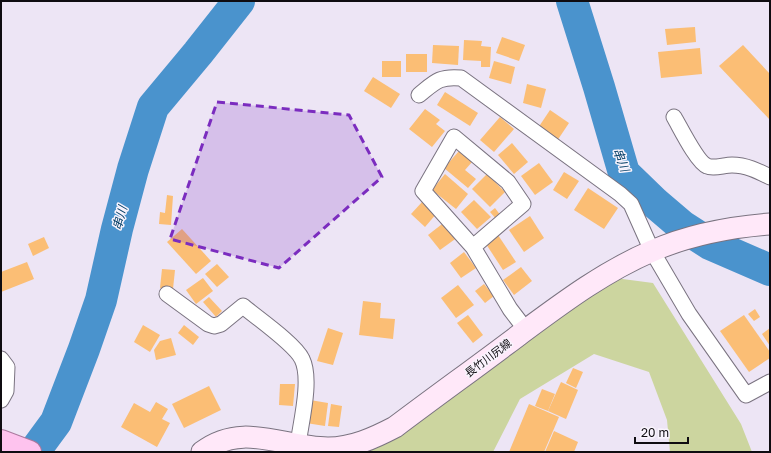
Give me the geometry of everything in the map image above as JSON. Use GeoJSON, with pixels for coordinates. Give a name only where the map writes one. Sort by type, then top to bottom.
{"type":"FeatureCollection","features":[{"type":"Feature","properties":{"kind":"highway"},"geometry":{"type":"LineString","coordinates":[[1,441],[30,452]]}},
{"type":"Feature","properties":{"kind":"main road","name":"長竹川尻線"},"geometry":{"type":"LineString","coordinates":[[202,452],[219,442],[245,436],[266,438],[316,447],[335,447],[360,442],[384,433],[395,427],[561,304],[595,281],[628,263],[657,249],[722,230],[770,224]]}},
{"type":"Feature","properties":{"kind":"street"},"geometry":{"type":"LineString","coordinates":[[419,95],[439,79],[451,77],[461,78],[620,194],[631,204],[657,249],[689,314],[746,395],[770,382]]}},
{"type":"Feature","properties":{"kind":"street"},"geometry":{"type":"LineString","coordinates":[[674,117],[701,162],[708,166],[744,166],[770,177]]}},
{"type":"Feature","properties":{"kind":"street"},"geometry":{"type":"LineString","coordinates":[[473,247],[523,204],[508,182],[454,137],[423,191],[473,247],[510,309],[526,330]]}},
{"type":"Feature","properties":{"kind":"street"},"geometry":{"type":"LineString","coordinates":[[167,294],[208,324],[214,326],[220,324],[243,306],[296,349],[303,360],[306,370],[306,384],[298,444]]}},
{"type":"Feature","properties":{"kind":"street"},"geometry":{"type":"LineString","coordinates":[[1,359],[6,367],[6,391],[1,400]]}},
{"type":"Feature","properties":{"kind":"highlighted area"},"geometry":{"type":"Polygon","coordinates":[[[217,102],[349,115],[382,177],[279,268],[170,239],[217,102]]]}},
{"type":"Feature","properties":{"kind":"green space"},"geometry":{"type":"Polygon","coordinates":[[[615,278],[653,283],[741,424],[752,452],[670,452],[667,420],[649,372],[594,354],[520,399],[493,452],[362,452],[615,278]]]}},
{"type":"Feature","properties":{"kind":"building"},"geometry":{"type":"Polygon","coordinates":[[[695,27],[696,42],[667,45],[665,29],[695,27]]]}},
{"type":"Feature","properties":{"kind":"building"},"geometry":{"type":"Polygon","coordinates":[[[502,37],[525,45],[519,61],[496,53],[502,37]]]}},
{"type":"Feature","properties":{"kind":"building"},"geometry":{"type":"Polygon","coordinates":[[[464,40],[482,41],[481,46],[491,47],[490,67],[481,67],[481,61],[463,60],[464,40]]]}},
{"type":"Feature","properties":{"kind":"building"},"geometry":{"type":"Polygon","coordinates":[[[433,45],[459,46],[458,65],[432,63],[433,45]]]}},
{"type":"Feature","properties":{"kind":"building"},"geometry":{"type":"Polygon","coordinates":[[[743,45],[770,74],[770,120],[719,66],[743,45]]]}},
{"type":"Feature","properties":{"kind":"building"},"geometry":{"type":"Polygon","coordinates":[[[700,48],[702,74],[661,78],[658,52],[700,48]]]}},
{"type":"Feature","properties":{"kind":"building"},"geometry":{"type":"Polygon","coordinates":[[[406,54],[427,54],[427,72],[406,72],[406,54]]]}},
{"type":"Feature","properties":{"kind":"building"},"geometry":{"type":"Polygon","coordinates":[[[382,61],[401,61],[401,77],[382,77],[382,61]]]}},
{"type":"Feature","properties":{"kind":"building"},"geometry":{"type":"Polygon","coordinates":[[[494,61],[515,67],[511,84],[489,78],[494,61]]]}},
{"type":"Feature","properties":{"kind":"building"},"geometry":{"type":"Polygon","coordinates":[[[373,77],[400,94],[391,108],[364,91],[373,77]]]}},
{"type":"Feature","properties":{"kind":"building"},"geometry":{"type":"Polygon","coordinates":[[[527,84],[546,89],[541,108],[523,103],[527,84]]]}},
{"type":"Feature","properties":{"kind":"building"},"geometry":{"type":"Polygon","coordinates":[[[445,92],[478,113],[470,126],[437,105],[445,92]]]}},
{"type":"Feature","properties":{"kind":"building"},"geometry":{"type":"Polygon","coordinates":[[[425,109],[440,120],[436,124],[445,131],[432,147],[409,129],[425,109]]]}},
{"type":"Feature","properties":{"kind":"building"},"geometry":{"type":"Polygon","coordinates":[[[550,110],[569,123],[557,141],[538,128],[550,110]]]}},
{"type":"Feature","properties":{"kind":"building"},"geometry":{"type":"Polygon","coordinates":[[[500,117],[514,129],[494,152],[480,140],[500,117]]]}},
{"type":"Feature","properties":{"kind":"building"},"geometry":{"type":"Polygon","coordinates":[[[512,143],[528,162],[514,174],[498,155],[512,143]]]}},
{"type":"Feature","properties":{"kind":"building"},"geometry":{"type":"Polygon","coordinates":[[[459,151],[472,162],[465,170],[476,179],[468,188],[444,168],[459,151]]]}},
{"type":"Feature","properties":{"kind":"building"},"geometry":{"type":"Polygon","coordinates":[[[539,163],[553,182],[535,195],[521,176],[539,163]]]}},
{"type":"Feature","properties":{"kind":"building"},"geometry":{"type":"Polygon","coordinates":[[[564,172],[579,181],[567,199],[553,190],[564,172]]]}},
{"type":"Feature","properties":{"kind":"building"},"geometry":{"type":"Polygon","coordinates":[[[445,174],[468,194],[456,209],[432,190],[445,174]]]}},
{"type":"Feature","properties":{"kind":"building"},"geometry":{"type":"Polygon","coordinates":[[[487,174],[505,192],[490,207],[472,189],[487,174]]]}},
{"type":"Feature","properties":{"kind":"building"},"geometry":{"type":"Polygon","coordinates":[[[588,188],[618,208],[604,229],[574,210],[588,188]]]}},
{"type":"Feature","properties":{"kind":"building"},"geometry":{"type":"Polygon","coordinates":[[[167,195],[173,196],[171,225],[159,224],[160,212],[165,213],[167,195]]]}},
{"type":"Feature","properties":{"kind":"building"},"geometry":{"type":"Polygon","coordinates":[[[474,200],[491,217],[477,229],[461,212],[474,200]]]}},
{"type":"Feature","properties":{"kind":"building"},"geometry":{"type":"Polygon","coordinates":[[[423,201],[437,213],[425,227],[411,214],[423,201]]]}},
{"type":"Feature","properties":{"kind":"building"},"geometry":{"type":"Polygon","coordinates":[[[495,208],[501,216],[497,220],[490,212],[495,208]]]}},
{"type":"Feature","properties":{"kind":"building"},"geometry":{"type":"Polygon","coordinates":[[[530,216],[544,238],[524,252],[509,230],[530,216]]]}},
{"type":"Feature","properties":{"kind":"building"},"geometry":{"type":"Polygon","coordinates":[[[446,221],[458,237],[440,250],[428,235],[446,221]]]}},
{"type":"Feature","properties":{"kind":"building"},"geometry":{"type":"Polygon","coordinates":[[[182,229],[211,261],[196,274],[167,242],[182,229]]]}},
{"type":"Feature","properties":{"kind":"building"},"geometry":{"type":"Polygon","coordinates":[[[498,235],[516,262],[503,270],[486,244],[498,235]]]}},
{"type":"Feature","properties":{"kind":"building"},"geometry":{"type":"Polygon","coordinates":[[[44,237],[49,248],[33,256],[28,244],[44,237]]]}},
{"type":"Feature","properties":{"kind":"building"},"geometry":{"type":"Polygon","coordinates":[[[464,252],[476,268],[461,278],[450,263],[464,252]]]}},
{"type":"Feature","properties":{"kind":"building"},"geometry":{"type":"Polygon","coordinates":[[[27,262],[34,279],[1,292],[1,272],[27,262]]]}},
{"type":"Feature","properties":{"kind":"building"},"geometry":{"type":"Polygon","coordinates":[[[217,264],[229,277],[217,287],[205,274],[217,264]]]}},
{"type":"Feature","properties":{"kind":"building"},"geometry":{"type":"Polygon","coordinates":[[[521,267],[532,281],[514,295],[503,280],[521,267]]]}},
{"type":"Feature","properties":{"kind":"building"},"geometry":{"type":"Polygon","coordinates":[[[162,269],[175,270],[173,289],[160,288],[162,269]]]}},
{"type":"Feature","properties":{"kind":"building"},"geometry":{"type":"Polygon","coordinates":[[[203,278],[213,291],[196,304],[186,290],[203,278]]]}},
{"type":"Feature","properties":{"kind":"building"},"geometry":{"type":"Polygon","coordinates":[[[484,284],[494,296],[485,303],[475,291],[484,284]]]}},
{"type":"Feature","properties":{"kind":"building"},"geometry":{"type":"Polygon","coordinates":[[[458,285],[474,305],[456,318],[441,298],[458,285]]]}},
{"type":"Feature","properties":{"kind":"building"},"geometry":{"type":"Polygon","coordinates":[[[209,297],[222,311],[216,317],[203,302],[209,297]]]}},
{"type":"Feature","properties":{"kind":"building"},"geometry":{"type":"Polygon","coordinates":[[[363,301],[381,303],[380,318],[395,319],[393,339],[359,335],[363,301]]]}},
{"type":"Feature","properties":{"kind":"building"},"geometry":{"type":"Polygon","coordinates":[[[755,309],[760,317],[754,321],[748,314],[755,309]]]}},
{"type":"Feature","properties":{"kind":"building"},"geometry":{"type":"Polygon","coordinates":[[[468,315],[483,335],[473,343],[457,323],[468,315]]]}},
{"type":"Feature","properties":{"kind":"building"},"geometry":{"type":"Polygon","coordinates":[[[744,315],[770,352],[770,358],[749,372],[720,331],[744,315]]]}},
{"type":"Feature","properties":{"kind":"building"},"geometry":{"type":"Polygon","coordinates":[[[143,325],[160,335],[150,352],[134,342],[143,325]]]}},
{"type":"Feature","properties":{"kind":"building"},"geometry":{"type":"Polygon","coordinates":[[[184,325],[199,337],[193,345],[178,333],[184,325]]]}},
{"type":"Feature","properties":{"kind":"building"},"geometry":{"type":"Polygon","coordinates":[[[328,328],[343,333],[333,365],[317,361],[328,328]]]}},
{"type":"Feature","properties":{"kind":"building"},"geometry":{"type":"Polygon","coordinates":[[[770,328],[770,346],[762,334],[770,328]]]}},
{"type":"Feature","properties":{"kind":"building"},"geometry":{"type":"Polygon","coordinates":[[[171,338],[176,355],[156,360],[154,350],[160,341],[171,338]]]}},
{"type":"Feature","properties":{"kind":"building"},"geometry":{"type":"Polygon","coordinates":[[[573,368],[583,372],[576,388],[566,383],[573,368]]]}},
{"type":"Feature","properties":{"kind":"building"},"geometry":{"type":"Polygon","coordinates":[[[561,382],[578,390],[566,419],[548,411],[561,382]]]}},
{"type":"Feature","properties":{"kind":"building"},"geometry":{"type":"Polygon","coordinates":[[[280,384],[295,384],[293,406],[279,405],[280,384]]]}},
{"type":"Feature","properties":{"kind":"building"},"geometry":{"type":"Polygon","coordinates":[[[209,386],[221,410],[184,428],[172,404],[209,386]]]}},
{"type":"Feature","properties":{"kind":"building"},"geometry":{"type":"Polygon","coordinates":[[[542,389],[555,394],[548,411],[535,406],[542,389]]]}},
{"type":"Feature","properties":{"kind":"building"},"geometry":{"type":"Polygon","coordinates":[[[310,400],[328,403],[325,426],[306,423],[310,400]]]}},
{"type":"Feature","properties":{"kind":"building"},"geometry":{"type":"Polygon","coordinates":[[[156,402],[168,409],[162,419],[170,423],[157,447],[121,427],[134,403],[150,412],[156,402]]]}},
{"type":"Feature","properties":{"kind":"building"},"geometry":{"type":"Polygon","coordinates":[[[331,404],[342,406],[339,427],[328,426],[331,404]]]}},
{"type":"Feature","properties":{"kind":"building"},"geometry":{"type":"Polygon","coordinates":[[[529,404],[559,417],[544,452],[509,452],[529,404]]]}},
{"type":"Feature","properties":{"kind":"building"},"geometry":{"type":"Polygon","coordinates":[[[554,431],[578,442],[574,452],[545,452],[554,431]]]}},
{"type":"Feature","properties":{"kind":"waterway","name":"串川"},"geometry":{"type":"LineString","coordinates":[[34,452],[56,422],[101,300],[117,229],[133,169],[153,107],[239,1]]}},
{"type":"Feature","properties":{"kind":"waterway","name":"串川"},"geometry":{"type":"LineString","coordinates":[[572,1],[624,173],[655,203],[682,226],[710,244],[770,270]]}}]}
